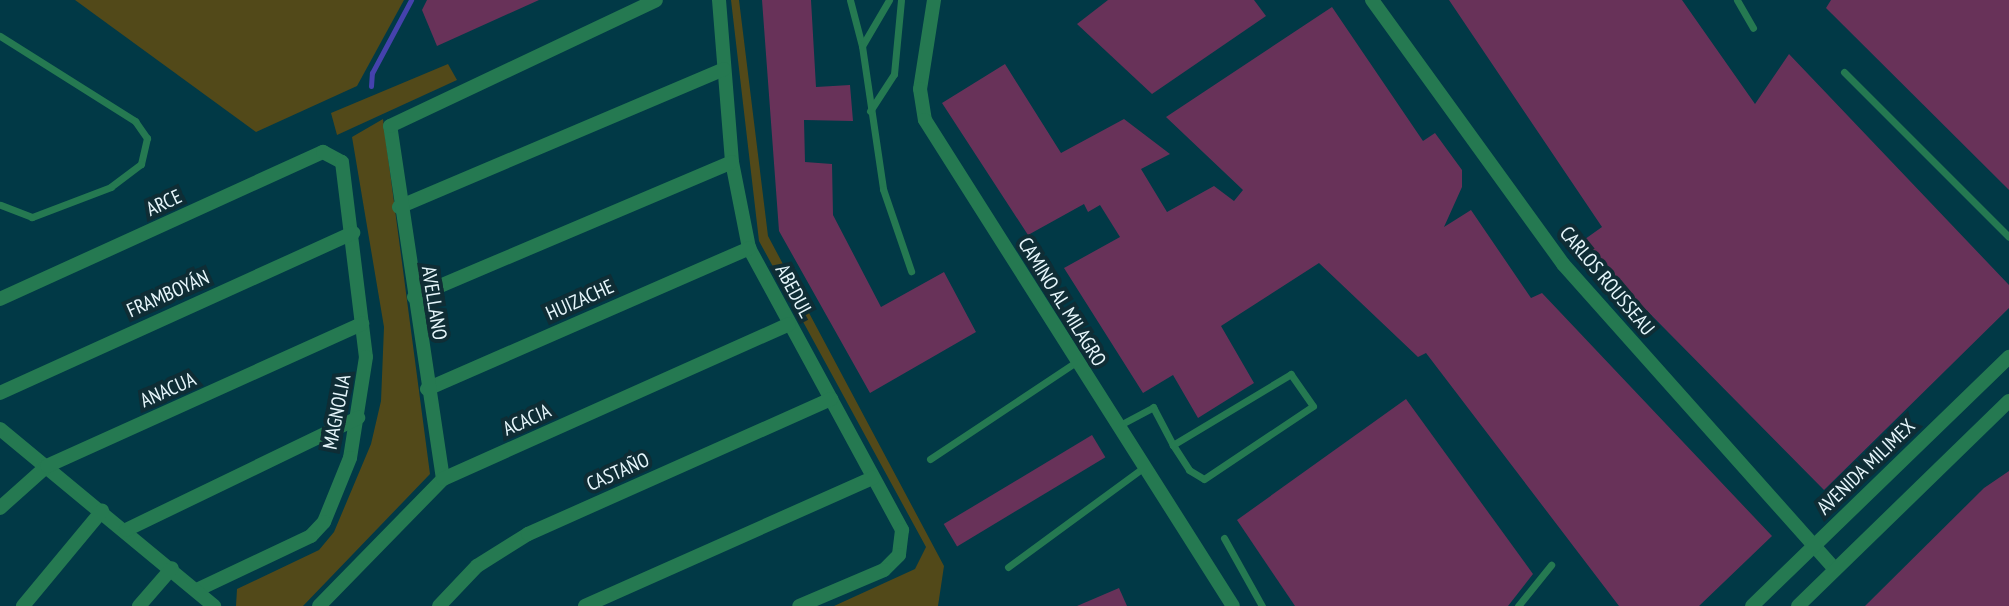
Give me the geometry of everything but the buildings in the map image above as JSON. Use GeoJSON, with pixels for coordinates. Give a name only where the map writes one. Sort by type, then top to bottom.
{"type":"FeatureCollection","features":[{"type":"Feature","properties":{"kind":"street","name":"AVELLANO"},"geometry":{"type":"LineString","coordinates":[[443,479],[388,132],[397,118],[656,0]]}},
{"type":"Feature","properties":{"kind":"street","name":"ABEDUL"},"geometry":{"type":"LineString","coordinates":[[719,0],[732,162],[749,248],[873,478],[903,541],[884,570],[799,606]]}},
{"type":"Feature","properties":{"kind":"street","name":"CAMINO AL MILAGRO"},"geometry":{"type":"LineString","coordinates":[[934,0],[920,89],[925,120],[1233,606]]}},
{"type":"Feature","properties":{"kind":"street","name":"CARLOS ROUSSEAU"},"geometry":{"type":"LineString","coordinates":[[1372,0],[1563,264],[1835,569]]}},
{"type":"Feature","properties":{"kind":"street"},"geometry":{"type":"LineString","coordinates":[[399,207],[724,69]]}},
{"type":"Feature","properties":{"kind":"street","name":"ARCE"},"geometry":{"type":"LineString","coordinates":[[0,299],[323,152],[342,162]]}},
{"type":"Feature","properties":{"kind":"street","name":"MAGNOLIA"},"geometry":{"type":"LineString","coordinates":[[197,590],[318,530],[350,458],[365,388],[353,233],[342,162]]}},
{"type":"Feature","properties":{"kind":"street"},"geometry":{"type":"LineString","coordinates":[[414,297],[732,162]]}},
{"type":"Feature","properties":{"kind":"street","name":"FRAMBOYÁN"},"geometry":{"type":"LineString","coordinates":[[0,393],[353,233]]}},
{"type":"Feature","properties":{"kind":"street","name":"HUIZACHE"},"geometry":{"type":"LineString","coordinates":[[427,389],[749,248]]}},
{"type":"Feature","properties":{"kind":"street","name":"ANACUA"},"geometry":{"type":"LineString","coordinates":[[0,508],[47,466],[362,324]]}},
{"type":"Feature","properties":{"kind":"street","name":"ACACIA"},"geometry":{"type":"LineString","coordinates":[[319,606],[443,479],[789,324]]}},
{"type":"Feature","properties":{"kind":"street","name":"AVENIDA MILIMEX"},"geometry":{"type":"LineString","coordinates":[[1752,606],[2009,357]]}},
{"type":"Feature","properties":{"kind":"street","name":"CASTAÑO"},"geometry":{"type":"LineString","coordinates":[[439,606],[477,566],[528,534],[831,399]]}},
{"type":"Feature","properties":{"kind":"street"},"geometry":{"type":"LineString","coordinates":[[1798,606],[2009,401]]}},
{"type":"Feature","properties":{"kind":"street"},"geometry":{"type":"LineString","coordinates":[[126,530],[358,418]]}},
{"type":"Feature","properties":{"kind":"street"},"geometry":{"type":"LineString","coordinates":[[0,429],[172,568],[214,606]]}},
{"type":"Feature","properties":{"kind":"street"},"geometry":{"type":"LineString","coordinates":[[585,606],[873,478]]}},
{"type":"Feature","properties":{"kind":"street"},"geometry":{"type":"LineString","coordinates":[[23,606],[102,511]]}},
{"type":"Feature","properties":{"kind":"street"},"geometry":{"type":"LineString","coordinates":[[139,606],[172,568]]}},
{"type":"Feature","properties":{"kind":"lane"},"geometry":{"type":"LineString","coordinates":[[850,0],[862,46],[883,189],[911,271]]}},
{"type":"Feature","properties":{"kind":"lane"},"geometry":{"type":"LineString","coordinates":[[862,46],[889,0]]}},
{"type":"Feature","properties":{"kind":"lane"},"geometry":{"type":"LineString","coordinates":[[870,111],[894,74],[901,0]]}},
{"type":"Feature","properties":{"kind":"lane"},"geometry":{"type":"LineString","coordinates":[[1737,0],[1753,28]]}},
{"type":"Feature","properties":{"kind":"lane"},"geometry":{"type":"LineString","coordinates":[[0,36],[135,121],[147,138],[141,164],[111,187],[32,217],[0,205]]}},
{"type":"Feature","properties":{"kind":"lane"},"geometry":{"type":"LineString","coordinates":[[1844,72],[2009,237]]}},
{"type":"Feature","properties":{"kind":"lane"},"geometry":{"type":"LineString","coordinates":[[930,459],[1076,362]]}},
{"type":"Feature","properties":{"kind":"lane"},"geometry":{"type":"LineString","coordinates":[[1117,426],[1153,407],[1173,445],[1192,475],[1204,479],[1313,406],[1291,374],[1173,445]]}},
{"type":"Feature","properties":{"kind":"lane"},"geometry":{"type":"LineString","coordinates":[[1008,567],[1144,467]]}},
{"type":"Feature","properties":{"kind":"lane"},"geometry":{"type":"LineString","coordinates":[[1224,538],[1262,606]]}},
{"type":"Feature","properties":{"kind":"lane"},"geometry":{"type":"LineString","coordinates":[[1518,606],[1551,565]]}},
{"type":"Feature","properties":{"kind":"shaded area"},"geometry":{"type":"Polygon","coordinates":[[[75,0],[404,0],[357,86],[256,132],[75,0]]]}},
{"type":"Feature","properties":{"kind":"shaded area"},"geometry":{"type":"Polygon","coordinates":[[[731,0],[739,0],[768,236],[944,566],[938,606],[834,606],[915,569],[926,547],[759,241],[731,0]]]}},
{"type":"Feature","properties":{"kind":"shaded area"},"geometry":{"type":"Polygon","coordinates":[[[448,64],[457,80],[337,135],[331,113],[448,64]]]}},
{"type":"Feature","properties":{"kind":"shaded area"},"geometry":{"type":"Polygon","coordinates":[[[383,119],[430,474],[303,606],[236,606],[237,589],[319,550],[334,532],[371,444],[381,401],[384,327],[352,137],[383,119]]]}},
{"type":"Feature","properties":{"kind":"waterway"},"geometry":{"type":"LineString","coordinates":[[371,86],[372,73],[411,0]]}}]}
